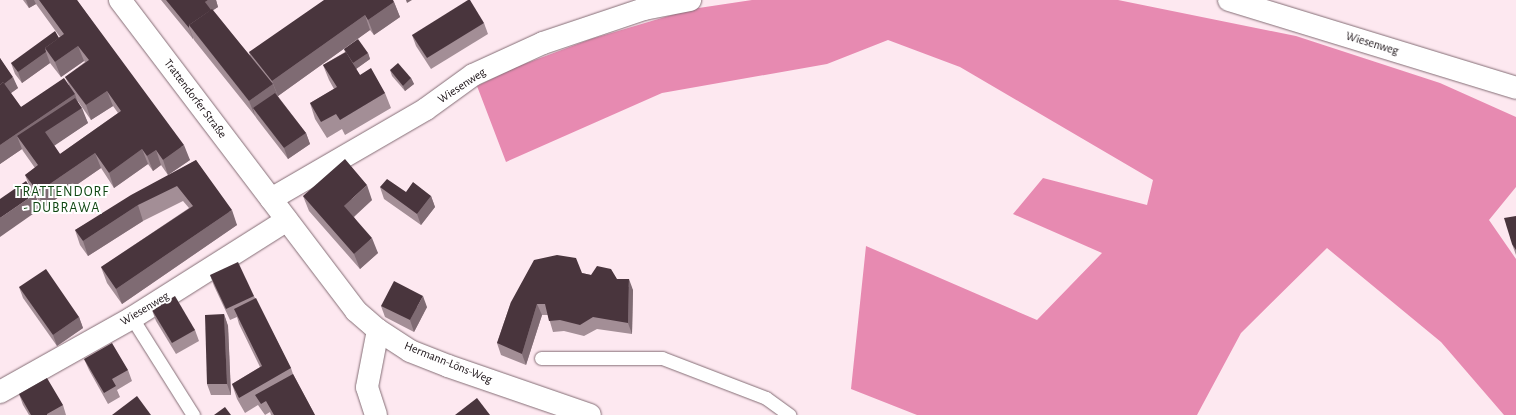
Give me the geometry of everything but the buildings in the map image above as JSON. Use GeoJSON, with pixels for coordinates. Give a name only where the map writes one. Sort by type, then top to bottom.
{"type":"FeatureCollection","features":[{"type":"Feature","properties":{"kind":"street","name":"Trattendorfer Straße"},"geometry":{"type":"LineString","coordinates":[[120,0],[271,199]]}},
{"type":"Feature","properties":{"kind":"street","name":"Wiesenweg"},"geometry":{"type":"LineString","coordinates":[[271,199],[426,110],[473,75],[544,43],[644,9],[690,0]]}},
{"type":"Feature","properties":{"kind":"street","name":"Wiesenweg"},"geometry":{"type":"LineString","coordinates":[[1229,0],[1516,88]]}},
{"type":"Feature","properties":{"kind":"street","name":"Hermann-Löns-Weg"},"geometry":{"type":"LineString","coordinates":[[271,199],[356,311],[378,330],[410,351],[429,359],[590,415]]}},
{"type":"Feature","properties":{"kind":"street","name":"Wiesenweg"},"geometry":{"type":"LineString","coordinates":[[0,392],[132,318],[287,220]]}},
{"type":"Feature","properties":{"kind":"street"},"geometry":{"type":"LineString","coordinates":[[376,415],[367,387],[378,330]]}},
{"type":"Feature","properties":{"kind":"lane"},"geometry":{"type":"LineString","coordinates":[[132,318],[193,415]]}},
{"type":"Feature","properties":{"kind":"lane"},"geometry":{"type":"LineString","coordinates":[[541,358],[662,358],[766,398],[789,415]]}},
{"type":"Feature","properties":{"kind":"shaded area"},"geometry":{"type":"Polygon","coordinates":[[[752,0],[1118,0],[1296,36],[1440,83],[1516,117],[1516,187],[1489,220],[1516,259],[1516,415],[1504,415],[1441,342],[1327,248],[1241,333],[1197,415],[917,415],[851,389],[866,246],[1037,320],[1102,253],[1013,214],[1043,178],[1147,205],[1153,180],[960,67],[888,40],[827,64],[662,93],[506,162],[477,86],[516,67],[591,39],[692,9],[752,0]]]}},
{"type":"Feature","properties":{"kind":"district","name":"TRATTENDORF - DUBRAWA"},"geometry":{"type":"Point","coordinates":[62,200]}}]}
